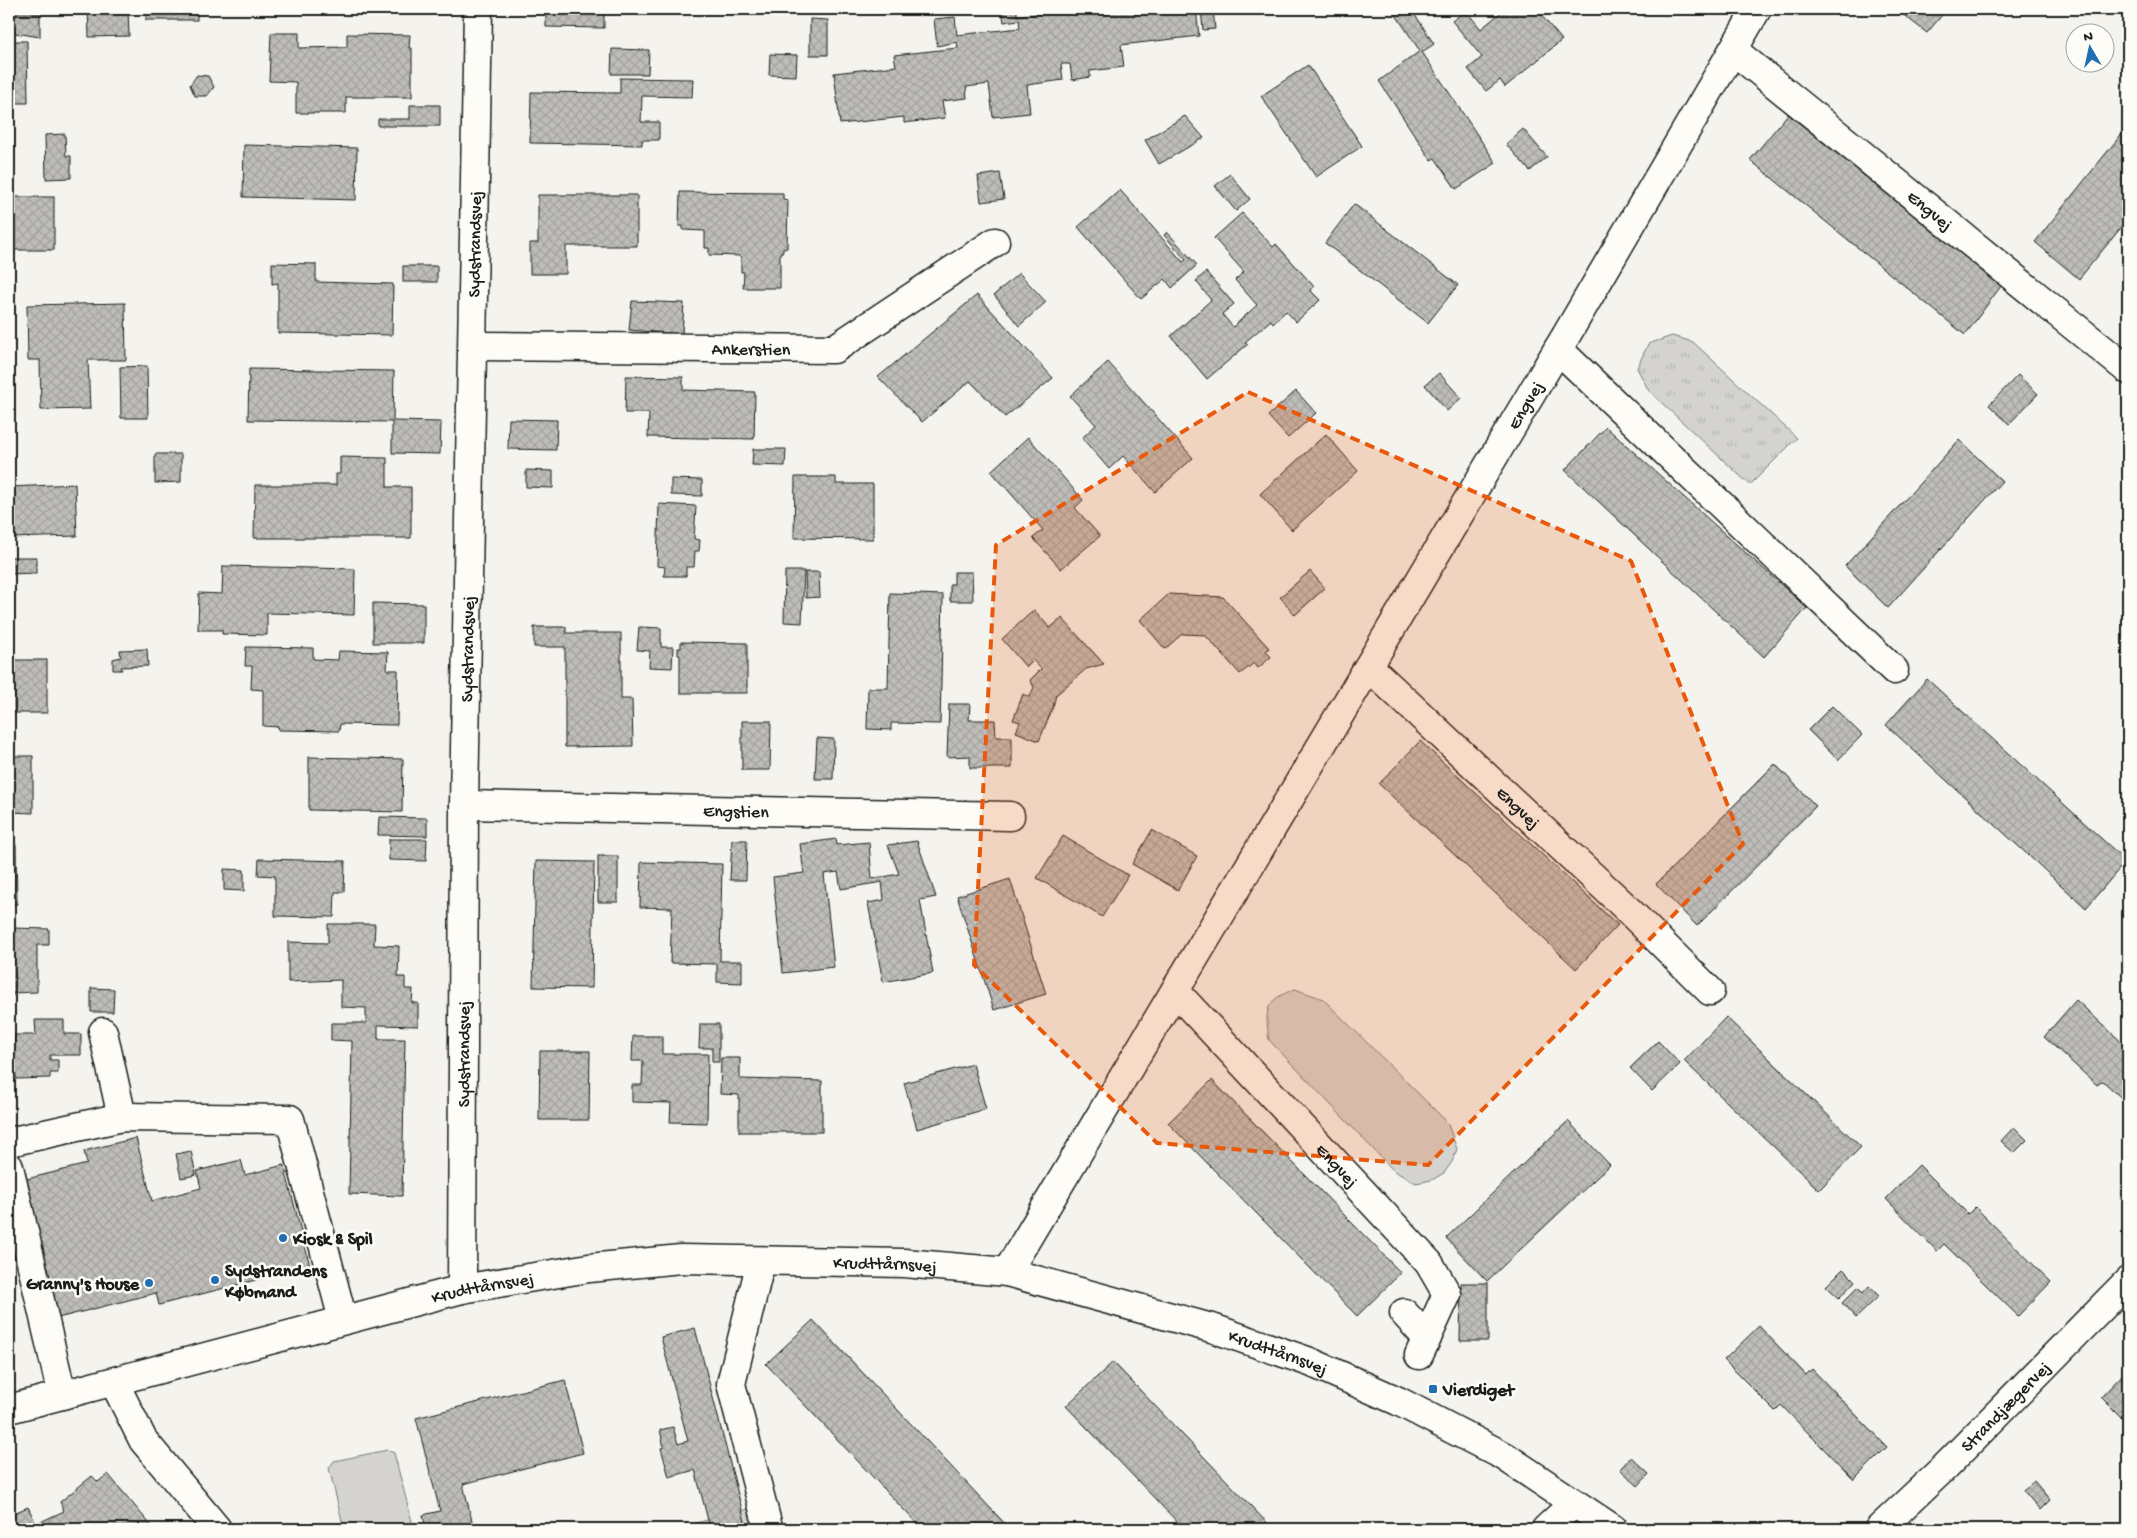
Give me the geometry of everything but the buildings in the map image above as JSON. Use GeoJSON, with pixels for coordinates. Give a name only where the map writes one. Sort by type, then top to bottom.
{"type":"FeatureCollection","features":[{"type":"Feature","properties":{"kind":"street","name":"Sydstrandsvej"},"geometry":{"type":"LineString","coordinates":[[462,1289],[464,805],[478,9]]}},
{"type":"Feature","properties":{"kind":"street","name":"Engvej"},"geometry":{"type":"LineString","coordinates":[[1007,1272],[1558,349],[1757,9]]}},
{"type":"Feature","properties":{"kind":"street","name":"Engvej"},"geometry":{"type":"LineString","coordinates":[[1733,50],[2128,370]]}},
{"type":"Feature","properties":{"kind":"street","name":"Ankerstien"},"geometry":{"type":"LineString","coordinates":[[473,346],[834,349],[996,242]]}},
{"type":"Feature","properties":{"kind":"street"},"geometry":{"type":"LineString","coordinates":[[1558,349],[1894,670]]}},
{"type":"Feature","properties":{"kind":"street","name":"Engvej"},"geometry":{"type":"LineString","coordinates":[[1369,667],[1620,902],[1710,990]]}},
{"type":"Feature","properties":{"kind":"street","name":"Engstien"},"geometry":{"type":"LineString","coordinates":[[464,805],[1010,816]]}},
{"type":"Feature","properties":{"kind":"street","name":"Engvej"},"geometry":{"type":"LineString","coordinates":[[1175,991],[1429,1262],[1447,1294],[1423,1347],[1404,1313]]}},
{"type":"Feature","properties":{"kind":"street"},"geometry":{"type":"LineString","coordinates":[[103,1032],[122,1117]]}},
{"type":"Feature","properties":{"kind":"street"},"geometry":{"type":"LineString","coordinates":[[9,1142],[122,1117],[290,1119],[343,1320]]}},
{"type":"Feature","properties":{"kind":"street"},"geometry":{"type":"LineString","coordinates":[[9,1167],[62,1395]]}},
{"type":"Feature","properties":{"kind":"street","name":"Krudttårnsvej"},"geometry":{"type":"LineString","coordinates":[[9,1409],[462,1289],[589,1268],[681,1259],[904,1263],[1007,1272],[1214,1328],[1310,1362],[1398,1401],[1504,1456],[1613,1529]]}},
{"type":"Feature","properties":{"kind":"street"},"geometry":{"type":"LineString","coordinates":[[761,1261],[731,1384],[767,1523]]}},
{"type":"Feature","properties":{"kind":"street","name":"Strandjægervej"},"geometry":{"type":"LineString","coordinates":[[1879,1529],[1945,1467],[2128,1281]]}},
{"type":"Feature","properties":{"kind":"street"},"geometry":{"type":"LineString","coordinates":[[114,1382],[144,1440],[216,1529]]}},
{"type":"Feature","properties":{"kind":"street"},"geometry":{"type":"LineString","coordinates":[[1546,1529],[1574,1503]]}},
{"type":"Feature","properties":{"kind":"highlighted area"},"geometry":{"type":"Polygon","coordinates":[[[1248,392],[1631,561],[1743,844],[1428,1165],[1157,1143],[974,965],[996,545],[1248,392]]]}},
{"type":"Feature","properties":{"kind":"green space"},"geometry":{"type":"Polygon","coordinates":[[[1672,336],[1693,342],[1797,438],[1750,485],[1649,391],[1637,368],[1648,344],[1672,336]]]}},
{"type":"Feature","properties":{"kind":"green space"},"geometry":{"type":"Polygon","coordinates":[[[1295,989],[1323,999],[1447,1122],[1457,1149],[1452,1162],[1444,1173],[1432,1180],[1416,1183],[1394,1171],[1269,1040],[1267,1013],[1269,1007],[1277,998],[1295,989]]]}},
{"type":"Feature","properties":{"kind":"green space"},"geometry":{"type":"Polygon","coordinates":[[[387,1450],[394,1453],[414,1529],[344,1529],[329,1468],[334,1461],[387,1450]]]}},
{"type":"Feature","properties":{"kind":"green space"},"geometry":{"type":"Polygon","coordinates":[[[757,1507],[795,1529],[673,1529],[757,1507]]]}},
{"type":"Feature","properties":{"kind":"place","name":"Kiosk & Spil"},"geometry":{"type":"Point","coordinates":[283,1238]}},
{"type":"Feature","properties":{"kind":"place","name":"Sydstrandens Købmand"},"geometry":{"type":"Point","coordinates":[215,1280]}},
{"type":"Feature","properties":{"kind":"place","name":"Granny's House"},"geometry":{"type":"Point","coordinates":[149,1283]}},
{"type":"Feature","properties":{"kind":"place","name":"Vierdiget"},"geometry":{"type":"Point","coordinates":[1433,1389]}}]}
